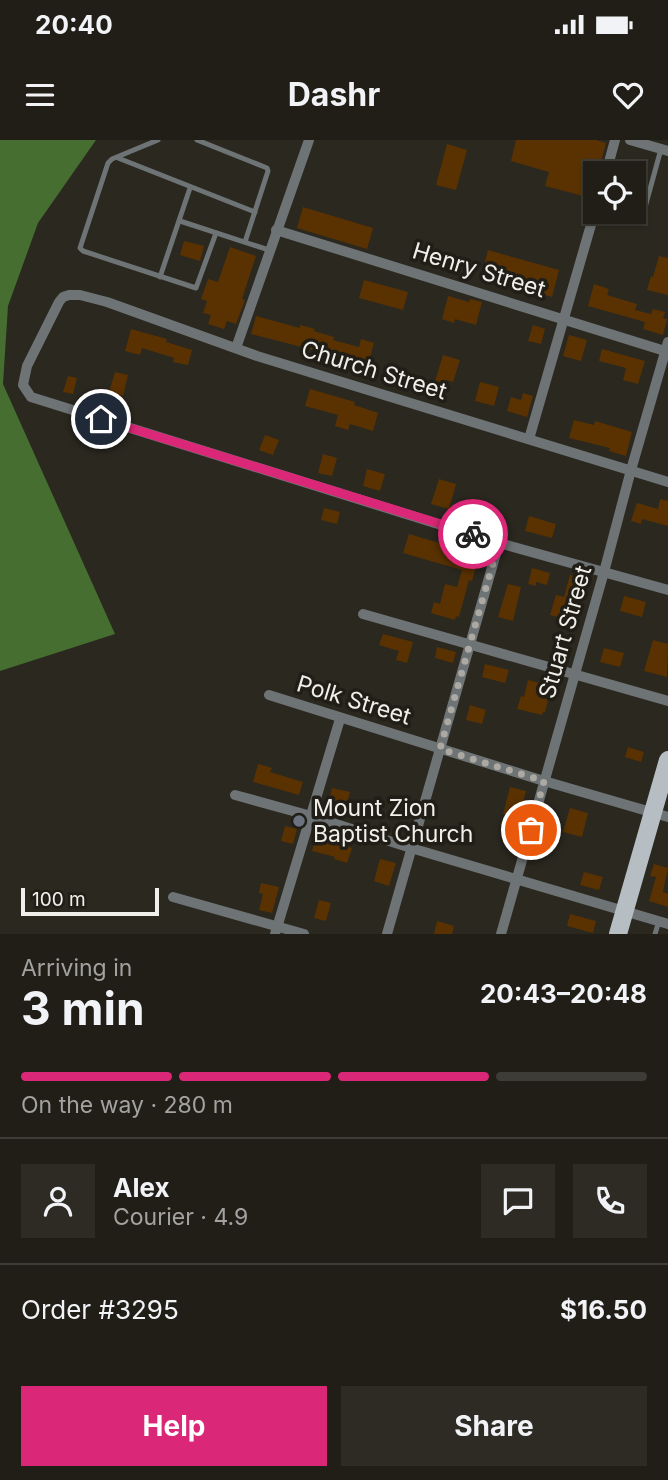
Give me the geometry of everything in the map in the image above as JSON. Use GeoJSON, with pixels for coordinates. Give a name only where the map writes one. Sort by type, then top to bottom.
{"type":"FeatureCollection","features":[{"type":"Feature","properties":{"kind":"main road"},"geometry":{"type":"LineString","coordinates":[[618,934],[661,815],[668,761]]}},
{"type":"Feature","properties":{"kind":"street"},"geometry":{"type":"LineString","coordinates":[[236,348],[309,140]]}},
{"type":"Feature","properties":{"kind":"street"},"geometry":{"type":"LineString","coordinates":[[609,161],[615,140]]}},
{"type":"Feature","properties":{"kind":"street"},"geometry":{"type":"LineString","coordinates":[[630,140],[664,150]]}},
{"type":"Feature","properties":{"kind":"street"},"geometry":{"type":"LineString","coordinates":[[529,439],[591,224]]}},
{"type":"Feature","properties":{"kind":"street","name":"Henry Street"},"geometry":{"type":"LineString","coordinates":[[276,229],[564,319],[667,348]]}},
{"type":"Feature","properties":{"kind":"street","name":"Church Street"},"geometry":{"type":"LineString","coordinates":[[499,542],[31,397],[23,385],[27,366],[58,302],[69,295],[80,295],[107,302],[257,356],[668,482]]}},
{"type":"Feature","properties":{"kind":"street","name":"Stuart Street"},"geometry":{"type":"LineString","coordinates":[[501,934],[667,348]]}},
{"type":"Feature","properties":{"kind":"street"},"geometry":{"type":"LineString","coordinates":[[387,934],[499,542],[668,590]]}},
{"type":"Feature","properties":{"kind":"street"},"geometry":{"type":"LineString","coordinates":[[363,614],[668,701]]}},
{"type":"Feature","properties":{"kind":"street","name":"Polk Street"},"geometry":{"type":"LineString","coordinates":[[269,695],[340,719],[661,815]]}},
{"type":"Feature","properties":{"kind":"street"},"geometry":{"type":"LineString","coordinates":[[276,930],[340,719]]}},
{"type":"Feature","properties":{"kind":"street"},"geometry":{"type":"LineString","coordinates":[[235,795],[663,923]]}},
{"type":"Feature","properties":{"kind":"street"},"geometry":{"type":"LineString","coordinates":[[173,897],[276,930],[304,934]]}},
{"type":"Feature","properties":{"kind":"lane"},"geometry":{"type":"LineString","coordinates":[[158,140],[108,163],[80,248],[196,288],[216,233]]}},
{"type":"Feature","properties":{"kind":"lane"},"geometry":{"type":"LineString","coordinates":[[197,140],[267,168],[245,243]]}},
{"type":"Feature","properties":{"kind":"lane"},"geometry":{"type":"LineString","coordinates":[[646,205],[664,150]]}},
{"type":"Feature","properties":{"kind":"lane"},"geometry":{"type":"LineString","coordinates":[[117,157],[255,212]]}},
{"type":"Feature","properties":{"kind":"lane"},"geometry":{"type":"LineString","coordinates":[[160,277],[190,188]]}},
{"type":"Feature","properties":{"kind":"lane"},"geometry":{"type":"LineString","coordinates":[[180,221],[269,250]]}},
{"type":"Feature","properties":{"kind":"lane"},"geometry":{"type":"LineString","coordinates":[[655,934],[663,923]]}},
{"type":"Feature","properties":{"kind":"green space"},"geometry":{"type":"Polygon","coordinates":[[[0,140],[96,140],[38,223],[8,306],[3,384],[115,634],[0,671],[0,140]]]}},
{"type":"Feature","properties":{"kind":"building"},"geometry":{"type":"Polygon","coordinates":[[[516,140],[596,140],[606,143],[601,161],[583,161],[583,196],[545,186],[549,172],[511,161],[516,140]]]}},
{"type":"Feature","properties":{"kind":"building"},"geometry":{"type":"Polygon","coordinates":[[[447,144],[467,150],[456,190],[436,185],[447,144]]]}},
{"type":"Feature","properties":{"kind":"building"},"geometry":{"type":"Polygon","coordinates":[[[303,207],[373,228],[367,249],[297,228],[303,207]]]}},
{"type":"Feature","properties":{"kind":"building"},"geometry":{"type":"Polygon","coordinates":[[[184,241],[204,246],[200,261],[180,255],[184,241]]]}},
{"type":"Feature","properties":{"kind":"building"},"geometry":{"type":"Polygon","coordinates":[[[230,247],[256,256],[236,324],[227,321],[224,329],[208,324],[211,315],[203,313],[207,301],[201,299],[208,279],[218,282],[230,247]]]}},
{"type":"Feature","properties":{"kind":"building"},"geometry":{"type":"Polygon","coordinates":[[[488,250],[559,270],[552,297],[537,293],[538,288],[482,274],[488,250]]]}},
{"type":"Feature","properties":{"kind":"building"},"geometry":{"type":"Polygon","coordinates":[[[659,256],[668,258],[668,295],[647,290],[659,256]]]}},
{"type":"Feature","properties":{"kind":"building"},"geometry":{"type":"Polygon","coordinates":[[[364,280],[408,292],[403,310],[359,298],[364,280]]]}},
{"type":"Feature","properties":{"kind":"building"},"geometry":{"type":"Polygon","coordinates":[[[594,284],[609,289],[607,295],[637,304],[635,310],[651,314],[653,309],[665,312],[663,318],[667,319],[663,335],[643,329],[645,322],[588,306],[594,284]]]}},
{"type":"Feature","properties":{"kind":"building"},"geometry":{"type":"Polygon","coordinates":[[[448,296],[469,302],[470,299],[482,302],[476,325],[455,319],[454,323],[442,319],[448,296]]]}},
{"type":"Feature","properties":{"kind":"building"},"geometry":{"type":"Polygon","coordinates":[[[256,316],[300,328],[300,325],[315,329],[314,331],[334,337],[333,340],[359,347],[361,339],[374,343],[368,364],[251,334],[256,316]]]}},
{"type":"Feature","properties":{"kind":"building"},"geometry":{"type":"Polygon","coordinates":[[[533,325],[545,329],[541,344],[528,341],[533,325]]]}},
{"type":"Feature","properties":{"kind":"building"},"geometry":{"type":"Polygon","coordinates":[[[131,329],[167,339],[166,342],[192,350],[188,365],[173,362],[174,358],[142,348],[140,355],[125,351],[131,329]]]}},
{"type":"Feature","properties":{"kind":"building"},"geometry":{"type":"Polygon","coordinates":[[[569,335],[587,340],[581,361],[563,356],[569,335]]]}},
{"type":"Feature","properties":{"kind":"building"},"geometry":{"type":"Polygon","coordinates":[[[602,349],[645,361],[638,384],[623,380],[626,368],[599,361],[602,349]]]}},
{"type":"Feature","properties":{"kind":"building"},"geometry":{"type":"Polygon","coordinates":[[[443,355],[460,360],[453,382],[446,380],[444,384],[435,381],[443,355]]]}},
{"type":"Feature","properties":{"kind":"building"},"geometry":{"type":"Polygon","coordinates":[[[115,372],[128,375],[123,396],[109,392],[115,372]]]}},
{"type":"Feature","properties":{"kind":"building"},"geometry":{"type":"Polygon","coordinates":[[[68,376],[77,378],[73,394],[63,392],[68,376]]]}},
{"type":"Feature","properties":{"kind":"building"},"geometry":{"type":"Polygon","coordinates":[[[480,382],[499,387],[494,406],[475,401],[480,382]]]}},
{"type":"Feature","properties":{"kind":"building"},"geometry":{"type":"Polygon","coordinates":[[[310,389],[355,402],[354,405],[378,413],[373,431],[350,424],[348,430],[335,426],[338,415],[305,406],[310,389]]]}},
{"type":"Feature","properties":{"kind":"building"},"geometry":{"type":"Polygon","coordinates":[[[523,393],[533,396],[527,417],[507,411],[511,397],[521,400],[523,393]]]}},
{"type":"Feature","properties":{"kind":"building"},"geometry":{"type":"Polygon","coordinates":[[[574,420],[594,425],[595,421],[632,432],[626,456],[609,451],[610,448],[569,438],[574,420]]]}},
{"type":"Feature","properties":{"kind":"building"},"geometry":{"type":"Polygon","coordinates":[[[265,435],[279,440],[273,455],[259,450],[265,435]]]}},
{"type":"Feature","properties":{"kind":"building"},"geometry":{"type":"Polygon","coordinates":[[[323,454],[337,458],[332,476],[318,473],[323,454]]]}},
{"type":"Feature","properties":{"kind":"building"},"geometry":{"type":"Polygon","coordinates":[[[367,469],[385,474],[380,491],[363,486],[367,469]]]}},
{"type":"Feature","properties":{"kind":"building"},"geometry":{"type":"Polygon","coordinates":[[[439,479],[456,484],[449,509],[431,504],[439,479]]]}},
{"type":"Feature","properties":{"kind":"building"},"geometry":{"type":"Polygon","coordinates":[[[660,499],[668,501],[668,526],[642,519],[641,524],[631,521],[637,503],[658,509],[660,499]]]}},
{"type":"Feature","properties":{"kind":"building"},"geometry":{"type":"Polygon","coordinates":[[[324,508],[340,512],[337,524],[321,520],[324,508]]]}},
{"type":"Feature","properties":{"kind":"building"},"geometry":{"type":"Polygon","coordinates":[[[529,516],[556,524],[552,538],[525,531],[529,516]]]}},
{"type":"Feature","properties":{"kind":"building"},"geometry":{"type":"Polygon","coordinates":[[[409,534],[473,553],[472,558],[478,560],[472,581],[469,580],[459,617],[456,616],[455,620],[431,613],[434,602],[440,604],[445,584],[457,587],[462,570],[403,553],[409,534]]]}},
{"type":"Feature","properties":{"kind":"building"},"geometry":{"type":"Polygon","coordinates":[[[532,568],[550,573],[547,585],[536,582],[536,586],[528,584],[532,568]]]}},
{"type":"Feature","properties":{"kind":"building"},"geometry":{"type":"Polygon","coordinates":[[[570,575],[587,579],[583,593],[578,592],[569,620],[550,615],[556,595],[564,597],[570,575]]]}},
{"type":"Feature","properties":{"kind":"building"},"geometry":{"type":"Polygon","coordinates":[[[508,584],[521,587],[513,621],[498,617],[508,584]]]}},
{"type":"Feature","properties":{"kind":"building"},"geometry":{"type":"Polygon","coordinates":[[[624,596],[646,602],[642,617],[620,611],[624,596]]]}},
{"type":"Feature","properties":{"kind":"building"},"geometry":{"type":"Polygon","coordinates":[[[383,634],[413,642],[407,663],[396,660],[399,651],[379,645],[383,634]]]}},
{"type":"Feature","properties":{"kind":"building"},"geometry":{"type":"Polygon","coordinates":[[[653,640],[668,644],[667,677],[644,671],[653,640]]]}},
{"type":"Feature","properties":{"kind":"building"},"geometry":{"type":"Polygon","coordinates":[[[437,647],[456,652],[453,663],[435,658],[437,647]]]}},
{"type":"Feature","properties":{"kind":"building"},"geometry":{"type":"Polygon","coordinates":[[[604,648],[624,653],[620,667],[600,662],[604,648]]]}},
{"type":"Feature","properties":{"kind":"building"},"geometry":{"type":"Polygon","coordinates":[[[485,664],[509,670],[505,683],[482,677],[485,664]]]}},
{"type":"Feature","properties":{"kind":"building"},"geometry":{"type":"Polygon","coordinates":[[[528,680],[552,686],[542,715],[517,709],[521,696],[524,697],[528,680]]]}},
{"type":"Feature","properties":{"kind":"building"},"geometry":{"type":"Polygon","coordinates":[[[470,705],[486,710],[482,724],[466,720],[470,705]]]}},
{"type":"Feature","properties":{"kind":"building"},"geometry":{"type":"Polygon","coordinates":[[[628,747],[644,752],[641,762],[625,757],[628,747]]]}},
{"type":"Feature","properties":{"kind":"building"},"geometry":{"type":"Polygon","coordinates":[[[258,764],[272,768],[270,772],[303,782],[299,795],[253,782],[258,764]]]}},
{"type":"Feature","properties":{"kind":"building"},"geometry":{"type":"Polygon","coordinates":[[[510,787],[526,791],[519,818],[503,814],[510,787]]]}},
{"type":"Feature","properties":{"kind":"building"},"geometry":{"type":"Polygon","coordinates":[[[332,788],[350,792],[345,812],[327,807],[332,788]]]}},
{"type":"Feature","properties":{"kind":"building"},"geometry":{"type":"Polygon","coordinates":[[[570,808],[588,813],[582,837],[563,832],[570,808]]]}},
{"type":"Feature","properties":{"kind":"building"},"geometry":{"type":"Polygon","coordinates":[[[285,826],[297,829],[293,844],[281,841],[285,826]]]}},
{"type":"Feature","properties":{"kind":"building"},"geometry":{"type":"Polygon","coordinates":[[[317,834],[331,838],[330,842],[352,848],[347,863],[312,851],[317,834]]]}},
{"type":"Feature","properties":{"kind":"building"},"geometry":{"type":"Polygon","coordinates":[[[380,859],[396,863],[389,886],[374,881],[380,859]]]}},
{"type":"Feature","properties":{"kind":"building"},"geometry":{"type":"Polygon","coordinates":[[[654,864],[668,868],[663,892],[668,894],[668,907],[649,901],[656,877],[650,876],[654,864]]]}},
{"type":"Feature","properties":{"kind":"building"},"geometry":{"type":"Polygon","coordinates":[[[584,872],[603,877],[599,890],[580,885],[584,872]]]}},
{"type":"Feature","properties":{"kind":"building"},"geometry":{"type":"Polygon","coordinates":[[[261,883],[279,887],[272,913],[259,910],[263,894],[259,893],[261,883]]]}},
{"type":"Feature","properties":{"kind":"building"},"geometry":{"type":"Polygon","coordinates":[[[319,900],[331,903],[326,921],[314,918],[319,900]]]}},
{"type":"Feature","properties":{"kind":"building"},"geometry":{"type":"Polygon","coordinates":[[[570,914],[596,921],[593,933],[567,926],[570,914]]]}},
{"type":"Feature","properties":{"kind":"building"},"geometry":{"type":"Polygon","coordinates":[[[437,921],[454,926],[452,934],[434,934],[437,921]]]}},
{"type":"Feature","properties":{"kind":"way so far"},"geometry":{"type":"LineString","coordinates":[[473,534],[499,542],[440,749],[544,781],[531,830]]}},
{"type":"Feature","properties":{"kind":"place","name":"Mount Zion Baptist Church"},"geometry":{"type":"Point","coordinates":[299,821]}},
{"type":"Feature","properties":{"kind":"route"},"geometry":{"type":"LineString","coordinates":[[101,419],[473,534]]}}]}
